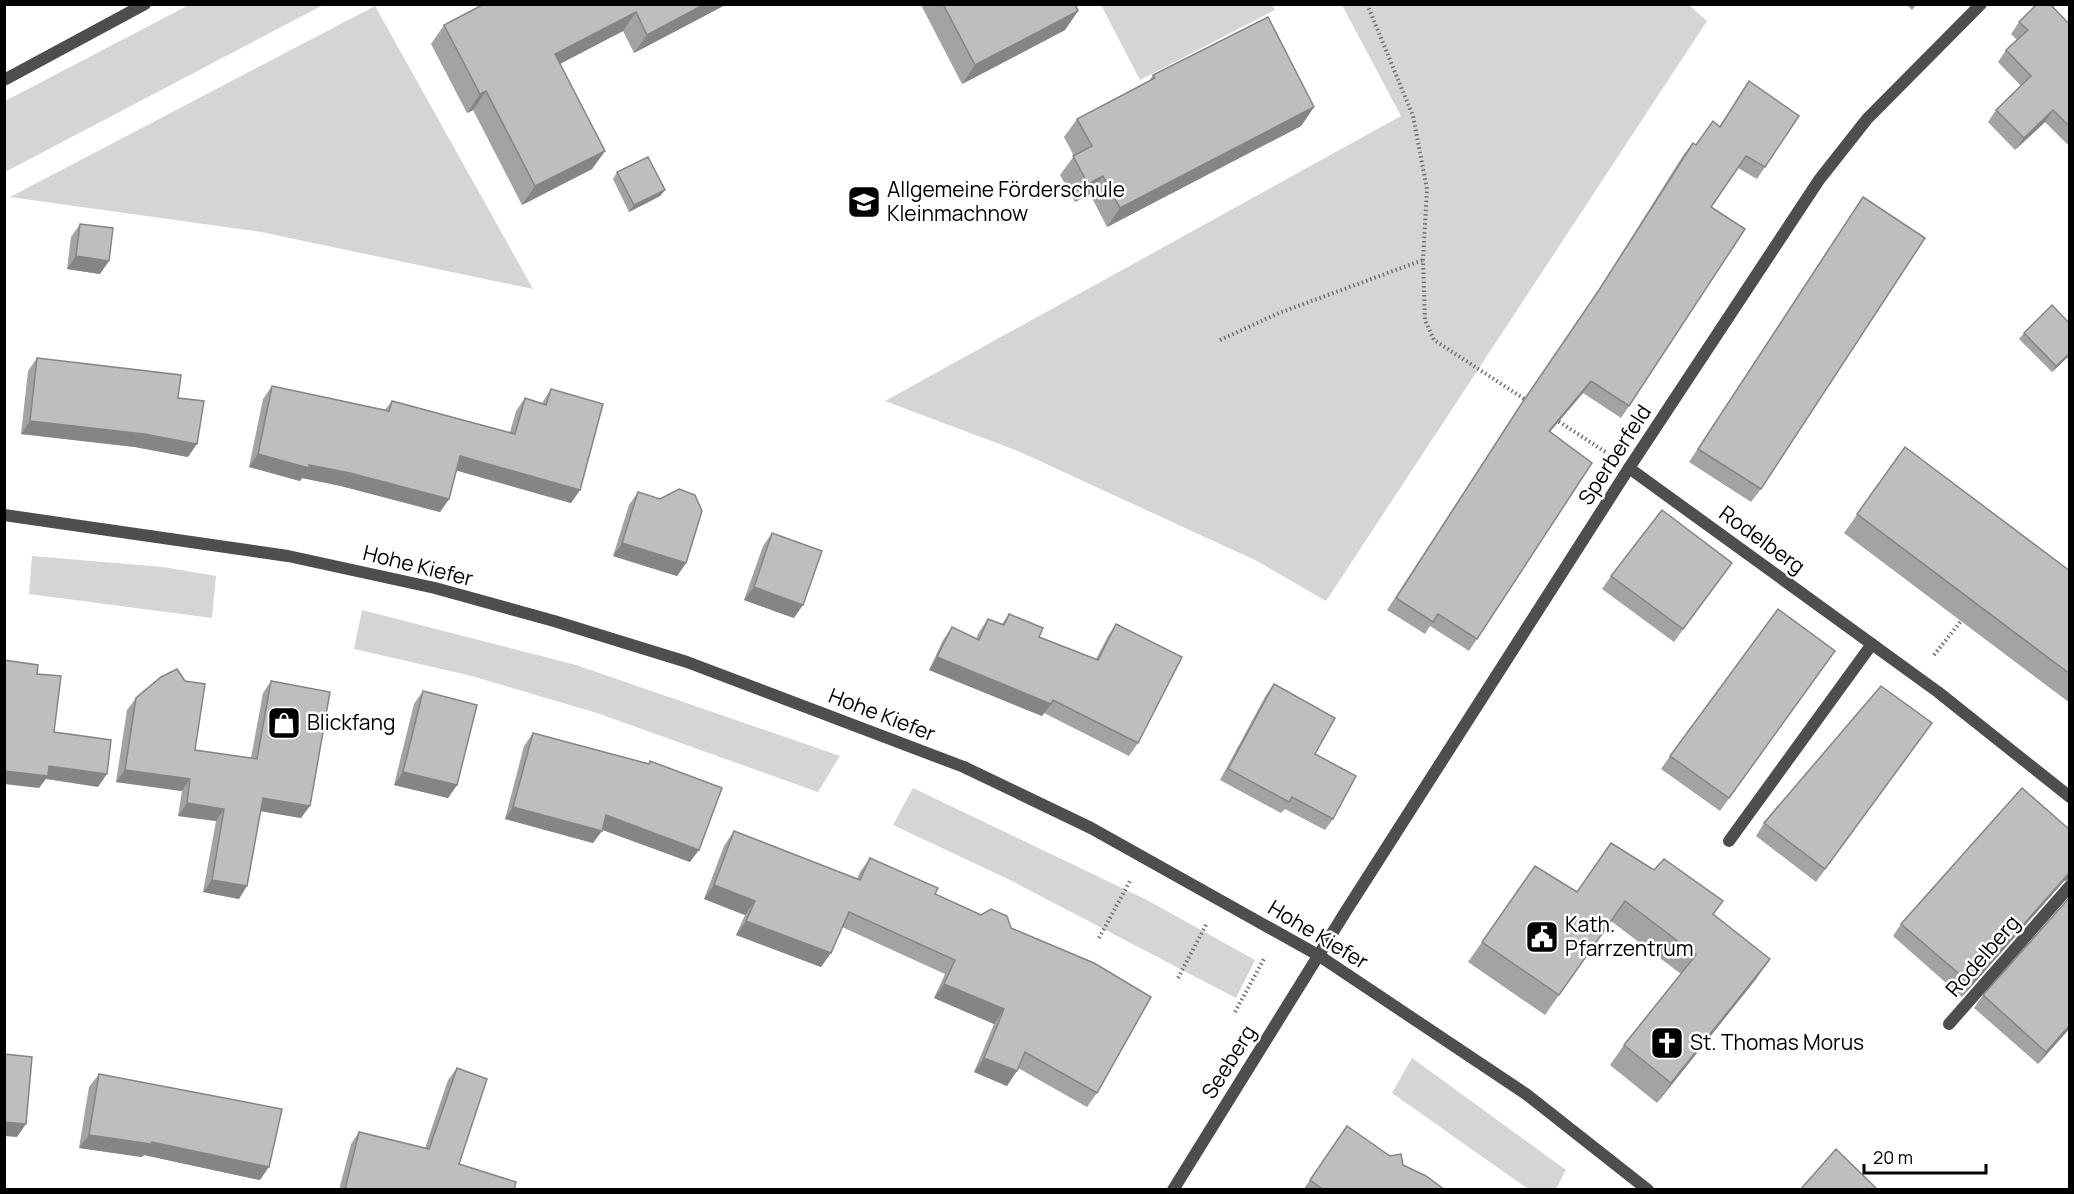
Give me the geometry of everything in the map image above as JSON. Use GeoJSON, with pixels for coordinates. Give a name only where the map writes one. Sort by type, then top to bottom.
{"type":"FeatureCollection","features":[{"type":"Feature","properties":{"kind":"street"},"geometry":{"type":"LineString","coordinates":[[4,80],[145,4]]}},
{"type":"Feature","properties":{"kind":"street","name":"Sperberfeld"},"geometry":{"type":"LineString","coordinates":[[1318,955],[1629,468],[1819,180],[1867,119],[1982,4]]}},
{"type":"Feature","properties":{"kind":"street","name":"Rodelberg"},"geometry":{"type":"LineString","coordinates":[[1629,468],[1917,677],[2070,796]]}},
{"type":"Feature","properties":{"kind":"street","name":"Hohe Kiefer"},"geometry":{"type":"LineString","coordinates":[[4,515],[298,558],[435,588],[554,621],[687,662],[964,767],[1030,797],[1318,955],[1526,1094],[1648,1190]]}},
{"type":"Feature","properties":{"kind":"street"},"geometry":{"type":"LineString","coordinates":[[1729,841],[1872,644]]}},
{"type":"Feature","properties":{"kind":"street","name":"Rodelberg"},"geometry":{"type":"LineString","coordinates":[[1949,1024],[2070,886]]}},
{"type":"Feature","properties":{"kind":"street","name":"Seeberg"},"geometry":{"type":"LineString","coordinates":[[1173,1190],[1318,955]]}},
{"type":"Feature","properties":{"kind":"path"},"geometry":{"type":"LineString","coordinates":[[1367,4],[1413,116],[1427,189],[1423,260],[1425,320],[1434,340],[1532,404]]}},
{"type":"Feature","properties":{"kind":"path"},"geometry":{"type":"LineString","coordinates":[[1220,340],[1279,313],[1423,260]]}},
{"type":"Feature","properties":{"kind":"path"},"geometry":{"type":"LineString","coordinates":[[1551,417],[1629,468]]}},
{"type":"Feature","properties":{"kind":"path"},"geometry":{"type":"LineString","coordinates":[[1917,677],[1961,621]]}},
{"type":"Feature","properties":{"kind":"path"},"geometry":{"type":"LineString","coordinates":[[1099,938],[1131,880]]}},
{"type":"Feature","properties":{"kind":"path"},"geometry":{"type":"LineString","coordinates":[[1178,978],[1207,923]]}},
{"type":"Feature","properties":{"kind":"path"},"geometry":{"type":"LineString","coordinates":[[1235,1012],[1266,956]]}},
{"type":"Feature","properties":{"kind":"shaded area"},"geometry":{"type":"Polygon","coordinates":[[[189,5],[323,5],[5,172],[5,101],[189,5]]]}},
{"type":"Feature","properties":{"kind":"shaded area"},"geometry":{"type":"Polygon","coordinates":[[[1101,5],[1272,5],[1275,10],[1140,80],[1101,5]]]}},
{"type":"Feature","properties":{"kind":"shaded area"},"geometry":{"type":"Polygon","coordinates":[[[1342,5],[1689,5],[1707,21],[1326,601],[1257,561],[1018,451],[885,401],[1401,116],[1342,5]]]}},
{"type":"Feature","properties":{"kind":"shaded area"},"geometry":{"type":"Polygon","coordinates":[[[375,6],[533,289],[261,232],[10,197],[375,6]]]}},
{"type":"Feature","properties":{"kind":"shaded area"},"geometry":{"type":"Polygon","coordinates":[[[32,556],[163,567],[216,576],[212,618],[29,594],[32,556]]]}},
{"type":"Feature","properties":{"kind":"shaded area"},"geometry":{"type":"Polygon","coordinates":[[[362,610],[576,665],[840,756],[818,792],[597,713],[468,675],[354,649],[362,610]]]}},
{"type":"Feature","properties":{"kind":"shaded area"},"geometry":{"type":"Polygon","coordinates":[[[913,788],[1147,900],[1255,960],[1236,998],[1008,879],[893,825],[913,788]]]}},
{"type":"Feature","properties":{"kind":"shaded area"},"geometry":{"type":"Polygon","coordinates":[[[1412,1058],[1566,1170],[1556,1189],[1528,1189],[1392,1093],[1412,1058]]]}},
{"type":"Feature","properties":{"kind":"building"},"geometry":{"type":"Polygon","coordinates":[[[484,4],[705,4],[647,35],[636,12],[555,54],[605,151],[535,186],[486,91],[480,94],[444,25],[484,4]]]}},
{"type":"Feature","properties":{"kind":"building"},"geometry":{"type":"Polygon","coordinates":[[[943,4],[1075,4],[1078,11],[975,65],[943,4]]]}},
{"type":"Feature","properties":{"kind":"building"},"geometry":{"type":"Polygon","coordinates":[[[2037,4],[2050,4],[2070,25],[2070,127],[2053,110],[2024,138],[1996,110],[2031,76],[2006,50],[2028,30],[2019,22],[2037,4]]]}},
{"type":"Feature","properties":{"kind":"building"},"geometry":{"type":"Polygon","coordinates":[[[1268,17],[1314,107],[1120,208],[1103,176],[1088,184],[1073,156],[1092,146],[1077,119],[1155,78],[1153,75],[1268,17]]]}},
{"type":"Feature","properties":{"kind":"building"},"geometry":{"type":"Polygon","coordinates":[[[1749,81],[1799,116],[1765,167],[1746,156],[1711,207],[1745,229],[1629,406],[1591,381],[1549,431],[1592,463],[1477,639],[1438,614],[1433,622],[1396,598],[1693,143],[1696,145],[1713,121],[1720,127],[1749,81]]]}},
{"type":"Feature","properties":{"kind":"building"},"geometry":{"type":"Polygon","coordinates":[[[648,157],[665,190],[634,205],[617,172],[648,157]]]}},
{"type":"Feature","properties":{"kind":"building"},"geometry":{"type":"Polygon","coordinates":[[[1863,197],[1925,238],[1761,489],[1698,449],[1863,197]]]}},
{"type":"Feature","properties":{"kind":"building"},"geometry":{"type":"Polygon","coordinates":[[[80,224],[113,228],[109,261],[76,256],[80,224]]]}},
{"type":"Feature","properties":{"kind":"building"},"geometry":{"type":"Polygon","coordinates":[[[2052,305],[2070,324],[2070,353],[2056,366],[2024,333],[2052,305]]]}},
{"type":"Feature","properties":{"kind":"building"},"geometry":{"type":"Polygon","coordinates":[[[37,358],[181,375],[178,398],[204,401],[197,444],[144,434],[30,421],[37,358]]]}},
{"type":"Feature","properties":{"kind":"building"},"geometry":{"type":"Polygon","coordinates":[[[272,386],[389,411],[392,401],[515,434],[525,398],[546,405],[551,389],[603,404],[580,490],[460,456],[449,499],[350,473],[309,465],[309,468],[258,454],[272,386]]]}},
{"type":"Feature","properties":{"kind":"building"},"geometry":{"type":"Polygon","coordinates":[[[1905,447],[2070,571],[2070,674],[1857,514],[1905,447]]]}},
{"type":"Feature","properties":{"kind":"building"},"geometry":{"type":"Polygon","coordinates":[[[679,489],[695,495],[702,511],[686,563],[622,543],[638,492],[660,499],[679,489]]]}},
{"type":"Feature","properties":{"kind":"building"},"geometry":{"type":"Polygon","coordinates":[[[1662,510],[1732,563],[1683,629],[1611,576],[1662,510]]]}},
{"type":"Feature","properties":{"kind":"building"},"geometry":{"type":"Polygon","coordinates":[[[772,533],[822,551],[803,605],[754,587],[772,533]]]}},
{"type":"Feature","properties":{"kind":"building"},"geometry":{"type":"Polygon","coordinates":[[[1778,609],[1835,651],[1729,798],[1670,756],[1778,609]]]}},
{"type":"Feature","properties":{"kind":"building"},"geometry":{"type":"Polygon","coordinates":[[[1009,614],[1043,628],[1039,637],[1098,660],[1116,624],[1182,657],[1138,743],[1053,700],[1051,704],[937,657],[952,627],[979,640],[988,619],[1004,625],[1009,614]]]}},
{"type":"Feature","properties":{"kind":"building"},"geometry":{"type":"Polygon","coordinates":[[[4,660],[38,665],[37,674],[61,676],[54,732],[111,740],[107,774],[49,766],[48,776],[4,771],[4,660]]]}},
{"type":"Feature","properties":{"kind":"building"},"geometry":{"type":"Polygon","coordinates":[[[177,669],[185,681],[205,684],[195,750],[257,759],[271,681],[330,692],[310,806],[263,798],[247,886],[212,880],[224,809],[187,803],[190,779],[125,770],[136,698],[161,677],[177,669]]]}},
{"type":"Feature","properties":{"kind":"building"},"geometry":{"type":"Polygon","coordinates":[[[1274,684],[1335,718],[1315,754],[1356,776],[1333,819],[1292,797],[1289,802],[1228,769],[1274,684]]]}},
{"type":"Feature","properties":{"kind":"building"},"geometry":{"type":"Polygon","coordinates":[[[1881,686],[1932,723],[1825,869],[1764,823],[1881,686]]]}},
{"type":"Feature","properties":{"kind":"building"},"geometry":{"type":"Polygon","coordinates":[[[423,691],[477,705],[457,785],[403,772],[423,691]]]}},
{"type":"Feature","properties":{"kind":"building"},"geometry":{"type":"Polygon","coordinates":[[[533,733],[649,764],[650,761],[722,788],[699,850],[606,815],[602,831],[513,807],[533,733]]]}},
{"type":"Feature","properties":{"kind":"building"},"geometry":{"type":"Polygon","coordinates":[[[2022,788],[2070,830],[2070,872],[1971,984],[1901,924],[2022,788]]]}},
{"type":"Feature","properties":{"kind":"building"},"geometry":{"type":"Polygon","coordinates":[[[734,831],[860,880],[870,858],[938,888],[935,894],[981,915],[991,909],[1007,916],[1011,928],[1094,963],[1151,997],[1097,1093],[1025,1052],[1017,1071],[984,1058],[1004,1009],[944,984],[955,960],[849,912],[831,953],[746,921],[755,901],[714,885],[734,831]]]}},
{"type":"Feature","properties":{"kind":"building"},"geometry":{"type":"Polygon","coordinates":[[[1611,843],[1654,870],[1664,859],[1723,901],[1713,914],[1770,959],[1671,1083],[1624,1045],[1696,955],[1625,901],[1559,995],[1482,942],[1535,866],[1577,892],[1611,843]]]}},
{"type":"Feature","properties":{"kind":"building"},"geometry":{"type":"Polygon","coordinates":[[[2070,897],[2070,1025],[2046,1052],[1983,995],[2070,897]]]}},
{"type":"Feature","properties":{"kind":"building"},"geometry":{"type":"Polygon","coordinates":[[[4,1054],[32,1057],[26,1124],[4,1122],[4,1054]]]}},
{"type":"Feature","properties":{"kind":"building"},"geometry":{"type":"Polygon","coordinates":[[[457,1068],[487,1079],[459,1164],[516,1182],[514,1190],[345,1189],[359,1132],[429,1149],[457,1068]]]}},
{"type":"Feature","properties":{"kind":"building"},"geometry":{"type":"Polygon","coordinates":[[[99,1074],[282,1109],[269,1167],[152,1142],[151,1144],[89,1135],[99,1074]]]}},
{"type":"Feature","properties":{"kind":"building"},"geometry":{"type":"Polygon","coordinates":[[[1347,1126],[1390,1156],[1401,1154],[1403,1165],[1426,1176],[1445,1190],[1324,1190],[1310,1180],[1347,1126]]]}},
{"type":"Feature","properties":{"kind":"building"},"geometry":{"type":"Polygon","coordinates":[[[1836,1149],[1878,1190],[1800,1190],[1836,1149]]]}},
{"type":"Feature","properties":{"kind":"place","name":"Allgemeine Förderschule Kleinmachnow"},"geometry":{"type":"Point","coordinates":[864,202]}},
{"type":"Feature","properties":{"kind":"place","name":"Blickfang"},"geometry":{"type":"Point","coordinates":[284,723]}},
{"type":"Feature","properties":{"kind":"place","name":"Kath. Pfarrzentrum"},"geometry":{"type":"Point","coordinates":[1542,937]}},
{"type":"Feature","properties":{"kind":"place","name":"St. Thomas Morus"},"geometry":{"type":"Point","coordinates":[1667,1043]}}]}
